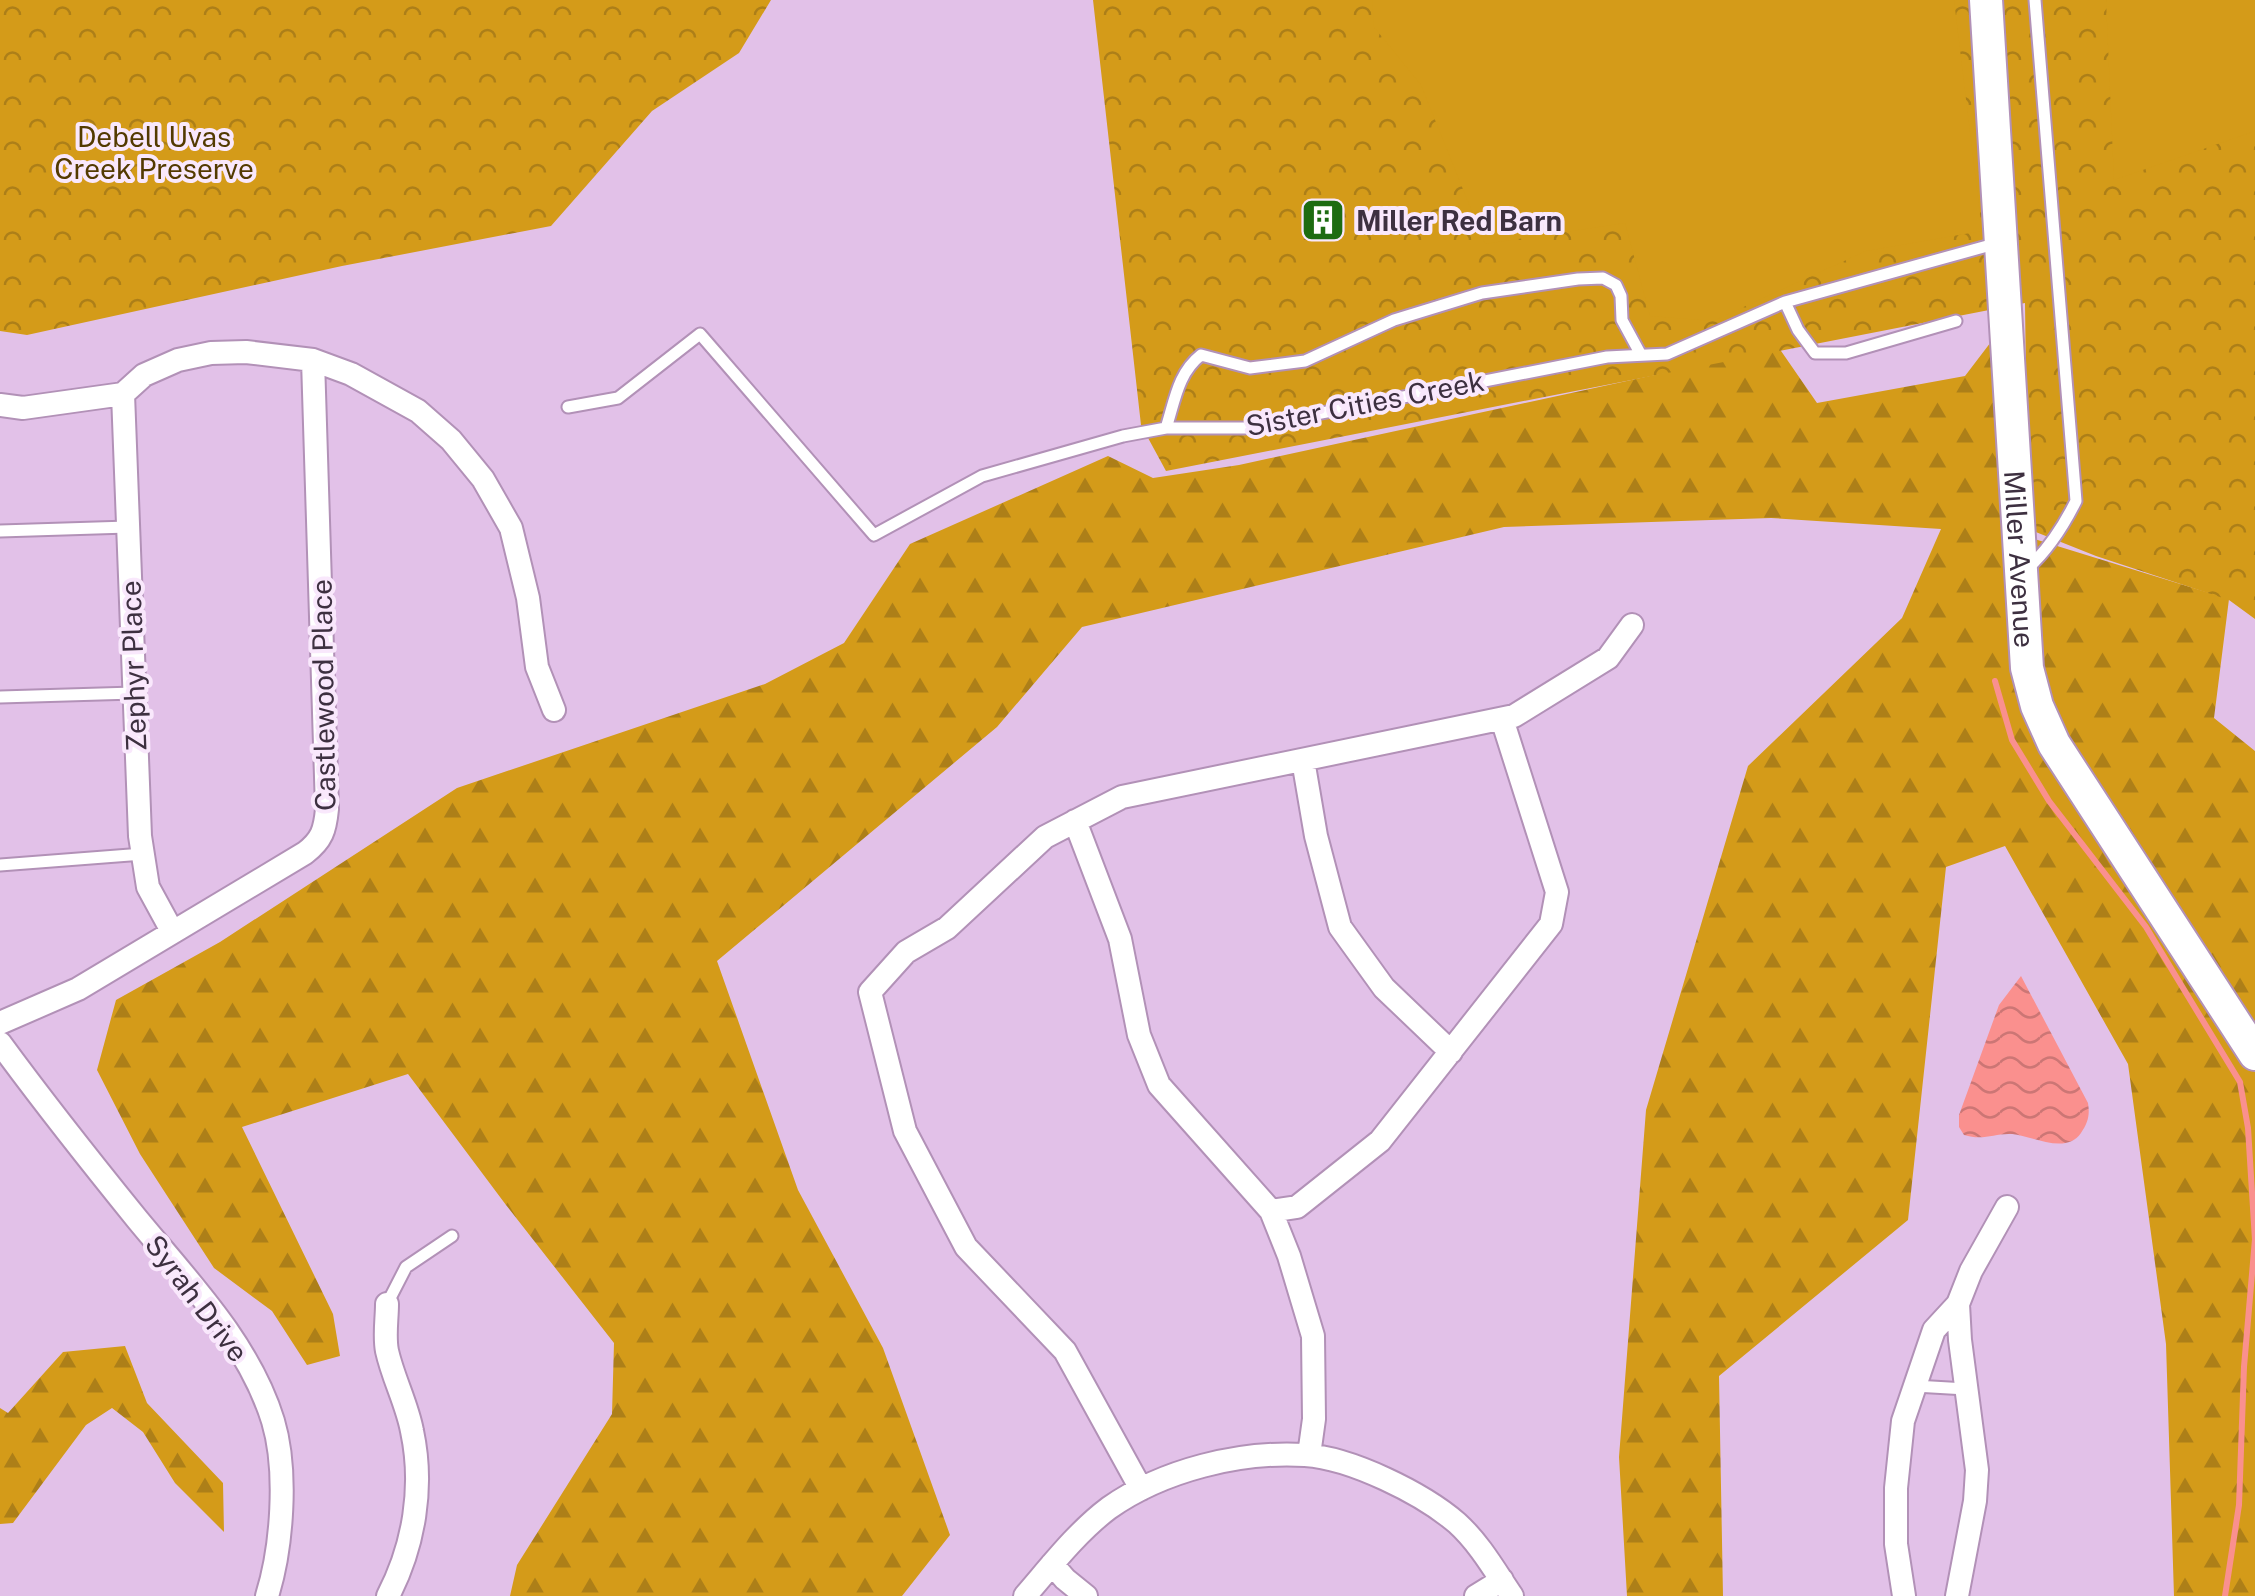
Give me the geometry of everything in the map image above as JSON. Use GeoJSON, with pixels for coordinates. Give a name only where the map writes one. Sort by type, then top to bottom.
{"type":"FeatureCollection","features":[{"type":"Feature","properties":{"kind":"street","name":"Miller Avenue"},"geometry":{"type":"LineString","coordinates":[[1986,0],[2026,668],[2054,744],[2255,1054]]}},
{"type":"Feature","properties":{"kind":"street"},"geometry":{"type":"LineString","coordinates":[[0,406],[23,408],[123,394],[144,374],[178,360],[211,353],[246,352],[312,360],[351,374],[418,411],[451,440],[483,479],[511,528],[528,598],[537,667],[554,710]]}},
{"type":"Feature","properties":{"kind":"street","name":"Castlewood Place"},"geometry":{"type":"LineString","coordinates":[[0,1022],[78,988],[304,854],[326,830],[312,360]]}},
{"type":"Feature","properties":{"kind":"street","name":"Zephyr Place"},"geometry":{"type":"LineString","coordinates":[[123,394],[140,836],[148,887],[172,931]]}},
{"type":"Feature","properties":{"kind":"street"},"geometry":{"type":"LineString","coordinates":[[1141,1488],[1066,1352],[966,1247],[905,1131],[870,992],[906,952],[946,928],[1045,837],[1122,797],[1514,716],[1608,658],[1632,626]]}},
{"type":"Feature","properties":{"kind":"street"},"geometry":{"type":"LineString","coordinates":[[1272,1210],[1297,1207],[1380,1142],[1550,924],[1556,892],[1502,719]]}},
{"type":"Feature","properties":{"kind":"street"},"geometry":{"type":"LineString","coordinates":[[1303,760],[1316,836],[1340,927],[1384,988],[1451,1052]]}},
{"type":"Feature","properties":{"kind":"street"},"geometry":{"type":"LineString","coordinates":[[1075,821],[1120,939],[1139,1035],[1159,1085],[1272,1210],[1289,1256],[1312,1336],[1314,1419],[1309,1455]]}},
{"type":"Feature","properties":{"kind":"street","name":"Syrah Drive"},"geometry":{"type":"LineString","coordinates":[[0,1043],[56,1120],[219,1320],[260,1386],[274,1424],[280,1487],[278,1542],[266,1596]]}},
{"type":"Feature","properties":{"kind":"street"},"geometry":{"type":"LineString","coordinates":[[1904,1596],[1896,1544],[1896,1475],[1902,1421],[1934,1330],[1958,1304],[1986,1240],[2007,1207]]}},
{"type":"Feature","properties":{"kind":"street"},"geometry":{"type":"LineString","coordinates":[[387,1304],[386,1349],[413,1434],[417,1478],[415,1517],[405,1558],[388,1596]]}},
{"type":"Feature","properties":{"kind":"street"},"geometry":{"type":"LineString","coordinates":[[1957,1596],[1976,1500],[1977,1470],[1958,1304]]}},
{"type":"Feature","properties":{"kind":"street"},"geometry":{"type":"LineString","coordinates":[[1025,1596],[1080,1533],[1141,1488],[1221,1462],[1309,1455],[1394,1482],[1458,1524],[1484,1553],[1507,1588],[1476,1596]]}},
{"type":"Feature","properties":{"kind":"street"},"geometry":{"type":"LineString","coordinates":[[1052,1564],[1086,1596]]}},
{"type":"Feature","properties":{"kind":"lane"},"geometry":{"type":"LineString","coordinates":[[2020,575],[2063,528],[2076,501],[2035,0]]}},
{"type":"Feature","properties":{"kind":"lane","name":"Sister Cities Creek"},"geometry":{"type":"LineString","coordinates":[[568,407],[618,398],[700,334],[874,536],[982,476],[1122,436],[1166,428],[1246,428],[1607,356],[1668,354],[1785,302],[2002,242]]}},
{"type":"Feature","properties":{"kind":"lane"},"geometry":{"type":"LineString","coordinates":[[1166,428],[1183,373],[1201,355],[1250,368],[1305,361],[1394,320],[1482,293],[1603,278],[1616,285],[1621,296],[1622,320],[1641,355]]}},
{"type":"Feature","properties":{"kind":"lane"},"geometry":{"type":"LineString","coordinates":[[1785,302],[1815,353],[1846,352],[1956,321]]}},
{"type":"Feature","properties":{"kind":"lane"},"geometry":{"type":"LineString","coordinates":[[0,531],[128,527]]}},
{"type":"Feature","properties":{"kind":"lane"},"geometry":{"type":"LineString","coordinates":[[0,696],[134,693]]}},
{"type":"Feature","properties":{"kind":"lane"},"geometry":{"type":"LineString","coordinates":[[0,865],[143,854]]}},
{"type":"Feature","properties":{"kind":"lane"},"geometry":{"type":"LineString","coordinates":[[387,1304],[406,1266],[452,1236]]}},
{"type":"Feature","properties":{"kind":"lane"},"geometry":{"type":"LineString","coordinates":[[1913,1386],[1966,1389]]}},
{"type":"Feature","properties":{"kind":"green space","name":"Debell Uvas Creek Preserve"},"geometry":{"type":"Polygon","coordinates":[[[0,0],[771,0],[739,53],[652,111],[551,226],[342,266],[27,335],[0,331],[0,0]]]}},
{"type":"Feature","properties":{"kind":"green space"},"geometry":{"type":"Polygon","coordinates":[[[1093,0],[2255,0],[2255,619],[2229,600],[2028,529],[2025,303],[1166,471],[1141,425],[1093,0]]]}},
{"type":"Feature","properties":{"kind":"green space"},"geometry":{"type":"Polygon","coordinates":[[[1372,0],[1954,0],[1982,231],[1866,251],[1713,321],[1650,316],[1625,223],[1485,244],[1421,85],[1374,27],[1372,0]]]}},
{"type":"Feature","properties":{"kind":"green space"},"geometry":{"type":"Polygon","coordinates":[[[2106,0],[2255,0],[2255,131],[2114,180],[2106,0]]]}},
{"type":"Feature","properties":{"kind":"green space"},"geometry":{"type":"Polygon","coordinates":[[[1997,334],[2002,529],[2229,599],[2214,718],[2255,751],[2255,1596],[2174,1596],[2166,1344],[2128,1064],[2005,846],[1946,867],[1908,1220],[1719,1376],[1723,1596],[1627,1596],[1619,1457],[1646,1110],[1748,766],[1902,618],[1941,529],[1771,518],[1504,527],[1082,627],[997,727],[717,961],[798,1190],[883,1348],[950,1535],[902,1596],[510,1596],[517,1565],[612,1414],[614,1343],[408,1074],[242,1127],[333,1314],[340,1356],[307,1365],[272,1311],[214,1268],[140,1154],[97,1070],[116,1000],[220,942],[457,788],[765,684],[844,643],[910,544],[1108,456],[1153,478],[1239,465],[1779,348],[1817,403],[1965,376],[1997,334]]]}},
{"type":"Feature","properties":{"kind":"green space"},"geometry":{"type":"Polygon","coordinates":[[[125,1346],[147,1403],[223,1483],[224,1532],[175,1483],[143,1432],[112,1408],[86,1425],[13,1523],[0,1524],[0,1408],[8,1413],[63,1352],[125,1346]]]}},
{"type":"Feature","properties":{"kind":"water"},"geometry":{"type":"Polygon","coordinates":[[[2021,976],[2088,1103],[2085,1126],[2067,1143],[2012,1134],[1971,1137],[1959,1127],[1959,1115],[1999,1005],[2021,976]]]}},
{"type":"Feature","properties":{"kind":"waterway"},"geometry":{"type":"LineString","coordinates":[[1995,681],[2012,740],[2049,801],[2146,927],[2240,1082],[2248,1128],[2255,1240]]}},
{"type":"Feature","properties":{"kind":"waterway"},"geometry":{"type":"LineString","coordinates":[[2225,1596],[2239,1505],[2244,1367],[2255,1239]]}},
{"type":"Feature","properties":{"kind":"place","name":"Miller Red Barn"},"geometry":{"type":"Point","coordinates":[1323,220]}}]}
